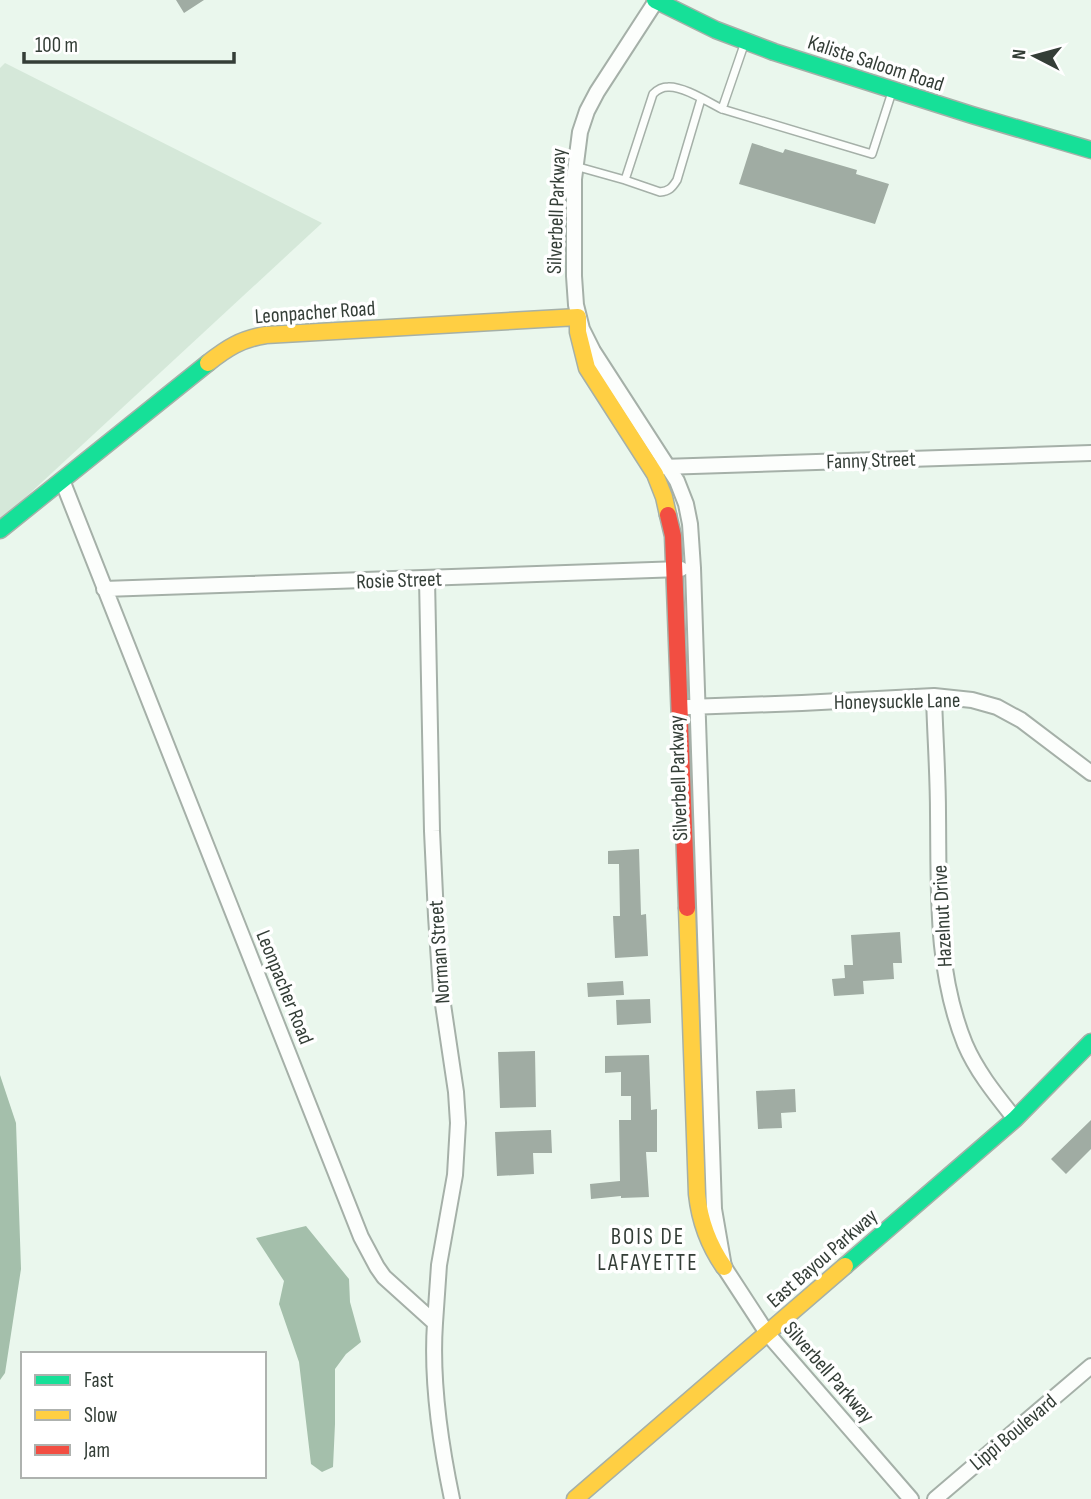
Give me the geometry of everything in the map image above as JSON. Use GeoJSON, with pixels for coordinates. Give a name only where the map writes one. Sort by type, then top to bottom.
{"type":"FeatureCollection","features":[{"type":"Feature","properties":{"kind":"street","name":"Kaliste Saloom Road"},"geometry":{"type":"LineString","coordinates":[[655,0],[707,26],[745,41],[892,90],[1090,146]]}},
{"type":"Feature","properties":{"kind":"street","name":"Silverbell Parkway"},"geometry":{"type":"LineString","coordinates":[[655,0],[597,92],[580,132],[575,166],[574,276],[582,354],[591,376],[651,468],[669,515],[688,707]]}},
{"type":"Feature","properties":{"kind":"street","name":"Silverbell Parkway"},"geometry":{"type":"LineString","coordinates":[[578,317],[593,351],[677,481],[690,524],[693,568],[688,707],[695,1192],[699,1217],[714,1256],[767,1333],[911,1499]]}},
{"type":"Feature","properties":{"kind":"street","name":"Leonpacher Road"},"geometry":{"type":"LineString","coordinates":[[0,530],[227,348],[249,338],[578,317]]}},
{"type":"Feature","properties":{"kind":"street","name":"Fanny Street"},"geometry":{"type":"LineString","coordinates":[[651,468],[1091,453]]}},
{"type":"Feature","properties":{"kind":"street","name":"Leonpacher Road"},"geometry":{"type":"LineString","coordinates":[[62,480],[360,1237],[384,1277],[435,1323]]}},
{"type":"Feature","properties":{"kind":"street","name":"Rosie Street"},"geometry":{"type":"LineString","coordinates":[[104,589],[693,568]]}},
{"type":"Feature","properties":{"kind":"street","name":"Norman Street"},"geometry":{"type":"LineString","coordinates":[[427,579],[436,916],[441,991],[458,1123],[455,1175],[439,1265],[435,1323]]}},
{"type":"Feature","properties":{"kind":"street","name":"Honeysuckle Lane"},"geometry":{"type":"LineString","coordinates":[[688,707],[934,696],[972,700],[1009,712],[1091,773]]}},
{"type":"Feature","properties":{"kind":"street","name":"Hazelnut Drive"},"geometry":{"type":"LineString","coordinates":[[934,696],[940,904],[946,984],[973,1059],[1015,1119]]}},
{"type":"Feature","properties":{"kind":"street","name":"East Bayou Parkway"},"geometry":{"type":"LineString","coordinates":[[575,1499],[1015,1119],[1091,1042]]}},
{"type":"Feature","properties":{"kind":"street"},"geometry":{"type":"LineString","coordinates":[[435,1323],[438,1413],[452,1499]]}},
{"type":"Feature","properties":{"kind":"street","name":"Lippi Boulevard"},"geometry":{"type":"LineString","coordinates":[[935,1499],[1091,1366]]}},
{"type":"Feature","properties":{"kind":"lane"},"geometry":{"type":"LineString","coordinates":[[722,109],[745,41]]}},
{"type":"Feature","properties":{"kind":"lane"},"geometry":{"type":"LineString","coordinates":[[625,180],[653,94],[659,88],[676,88],[722,109],[872,154],[892,90]]}},
{"type":"Feature","properties":{"kind":"lane"},"geometry":{"type":"LineString","coordinates":[[575,166],[660,192],[672,188],[677,180],[701,99]]}},
{"type":"Feature","properties":{"kind":"shaded area"},"geometry":{"type":"Polygon","coordinates":[[[5,63],[322,223],[0,521],[0,68],[5,63]]]}},
{"type":"Feature","properties":{"kind":"shaded area"},"geometry":{"type":"Polygon","coordinates":[[[0,1075],[16,1123],[21,1269],[5,1373],[0,1380],[0,1075]]]}},
{"type":"Feature","properties":{"kind":"shaded area"},"geometry":{"type":"Polygon","coordinates":[[[306,1226],[349,1279],[350,1302],[361,1342],[346,1354],[335,1369],[333,1467],[322,1472],[311,1464],[299,1362],[279,1304],[284,1281],[256,1238],[306,1226]]]}},
{"type":"Feature","properties":{"kind":"building"},"geometry":{"type":"Polygon","coordinates":[[[176,0],[204,0],[184,13],[176,0]]]}},
{"type":"Feature","properties":{"kind":"building"},"geometry":{"type":"Polygon","coordinates":[[[752,143],[783,153],[785,149],[857,170],[856,174],[889,184],[875,224],[739,184],[752,143]]]}},
{"type":"Feature","properties":{"kind":"building"},"geometry":{"type":"Polygon","coordinates":[[[639,849],[641,915],[646,914],[648,956],[615,958],[613,916],[620,916],[619,864],[608,864],[608,851],[639,849]]]}},
{"type":"Feature","properties":{"kind":"building"},"geometry":{"type":"Polygon","coordinates":[[[900,932],[902,963],[893,963],[894,979],[863,981],[864,994],[834,996],[832,979],[845,978],[844,965],[853,965],[851,935],[900,932]]]}},
{"type":"Feature","properties":{"kind":"building"},"geometry":{"type":"Polygon","coordinates":[[[623,981],[624,995],[588,997],[587,983],[623,981]]]}},
{"type":"Feature","properties":{"kind":"building"},"geometry":{"type":"Polygon","coordinates":[[[650,999],[651,1023],[617,1025],[616,1000],[650,999]]]}},
{"type":"Feature","properties":{"kind":"building"},"geometry":{"type":"Polygon","coordinates":[[[535,1051],[536,1107],[500,1108],[498,1052],[535,1051]]]}},
{"type":"Feature","properties":{"kind":"building"},"geometry":{"type":"Polygon","coordinates":[[[649,1055],[651,1110],[657,1109],[657,1152],[646,1152],[649,1197],[591,1199],[590,1184],[620,1181],[619,1120],[631,1120],[631,1096],[621,1096],[621,1072],[605,1073],[605,1056],[649,1055]]]}},
{"type":"Feature","properties":{"kind":"building"},"geometry":{"type":"Polygon","coordinates":[[[795,1089],[796,1112],[781,1113],[782,1128],[758,1129],[756,1091],[795,1089]]]}},
{"type":"Feature","properties":{"kind":"building"},"geometry":{"type":"Polygon","coordinates":[[[1091,1120],[1091,1149],[1066,1174],[1051,1159],[1091,1120]]]}},
{"type":"Feature","properties":{"kind":"building"},"geometry":{"type":"Polygon","coordinates":[[[551,1130],[552,1153],[533,1153],[534,1174],[497,1176],[495,1132],[551,1130]]]}},
{"type":"Feature","properties":{"kind":"traffic: fast"},"geometry":{"type":"LineString","coordinates":[[655,0],[716,30],[774,52],[1091,150]]}},
{"type":"Feature","properties":{"kind":"traffic: fast"},"geometry":{"type":"LineString","coordinates":[[0,530],[208,363]]}},
{"type":"Feature","properties":{"kind":"traffic: fast"},"geometry":{"type":"LineString","coordinates":[[845,1266],[1015,1119],[1091,1042]]}},
{"type":"Feature","properties":{"kind":"traffic: slow"},"geometry":{"type":"LineString","coordinates":[[208,363],[235,345],[266,335],[578,317],[578,332],[587,368],[655,474],[668,515]]}},
{"type":"Feature","properties":{"kind":"traffic: slow"},"geometry":{"type":"LineString","coordinates":[[687,908],[697,1194],[706,1232],[724,1267]]}},
{"type":"Feature","properties":{"kind":"traffic: slow"},"geometry":{"type":"LineString","coordinates":[[575,1499],[845,1266]]}},
{"type":"Feature","properties":{"kind":"traffic: jam"},"geometry":{"type":"LineString","coordinates":[[668,515],[673,536],[687,908]]}},
{"type":"Feature","properties":{"kind":"district","name":"BOIS DE LAFAYETTE"},"geometry":{"type":"Point","coordinates":[648,1249]}}]}
